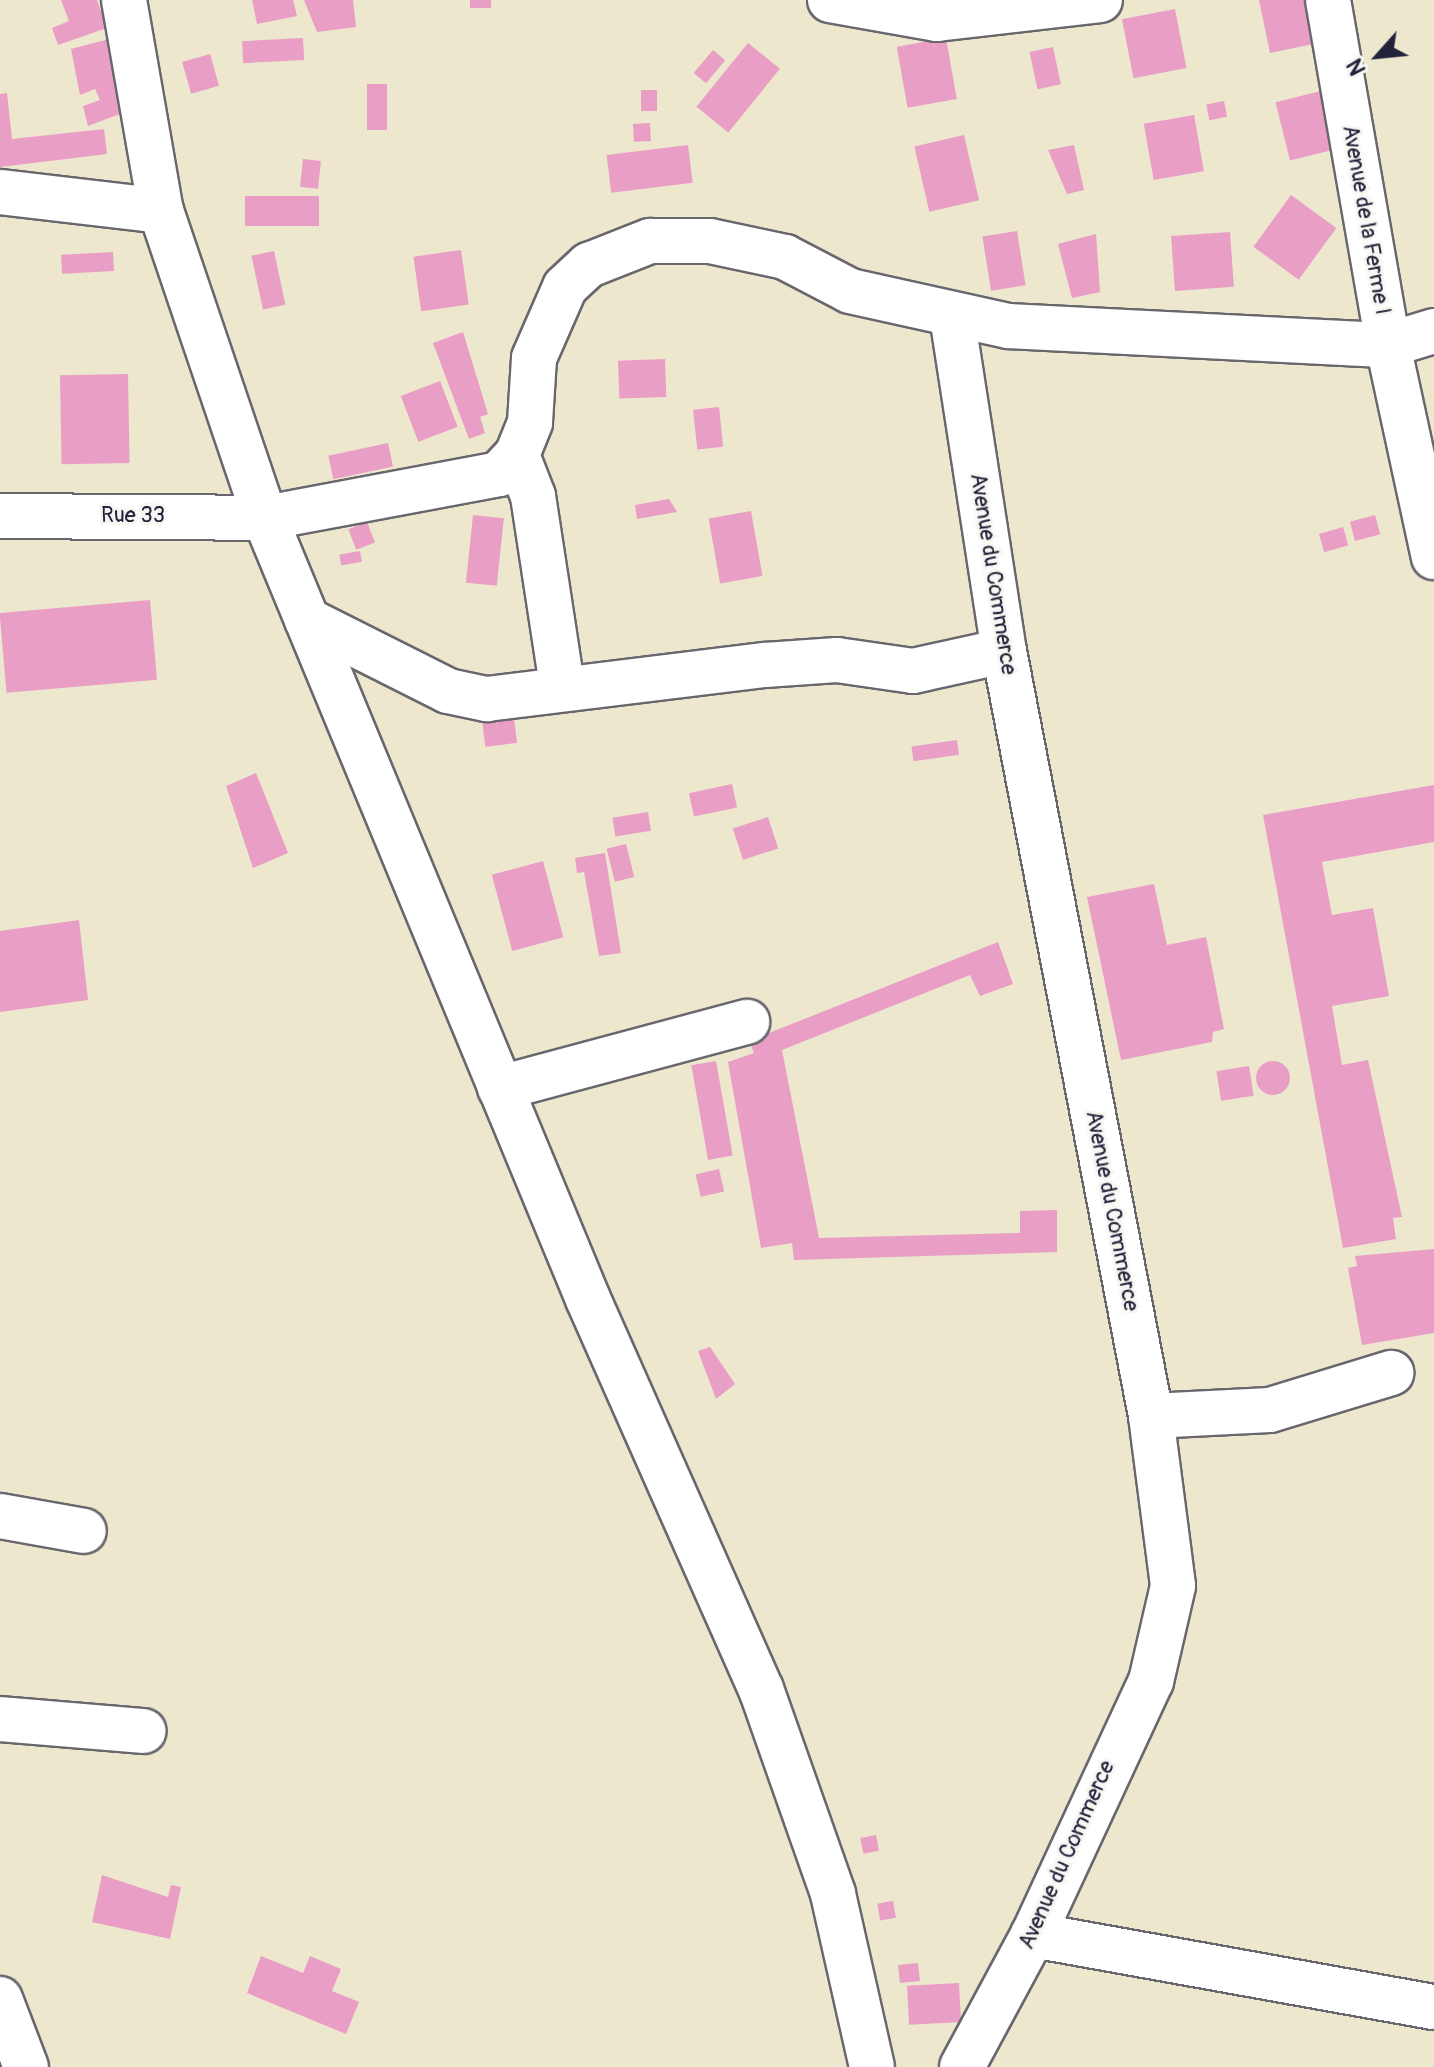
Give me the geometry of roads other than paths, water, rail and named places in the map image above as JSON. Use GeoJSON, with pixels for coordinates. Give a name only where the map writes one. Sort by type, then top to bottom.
{"type":"FeatureCollection","features":[{"type":"Feature","properties":{"kind":"street"},"geometry":{"type":"LineString","coordinates":[[124,0],[161,211],[265,518],[500,1088],[761,1689],[833,1894],[872,2067]]}},
{"type":"Feature","properties":{"kind":"street"},"geometry":{"type":"LineString","coordinates":[[830,0],[937,19],[1100,0]]}},
{"type":"Feature","properties":{"kind":"street","name":"Avenue de la Ferme I"},"geometry":{"type":"LineString","coordinates":[[1328,0],[1388,345],[1434,557]]}},
{"type":"Feature","properties":{"kind":"street"},"geometry":{"type":"LineString","coordinates":[[0,192],[161,211]]}},
{"type":"Feature","properties":{"kind":"street"},"geometry":{"type":"LineString","coordinates":[[562,686],[536,510],[517,455],[530,422],[534,358],[565,287],[589,265],[650,241],[710,241],[785,257],[850,291],[1008,326],[1388,345],[1434,331]]}},
{"type":"Feature","properties":{"kind":"street","name":"Avenue du Commerce"},"geometry":{"type":"LineString","coordinates":[[952,316],[1004,651],[1151,1416],[1171,1540],[1167,1635],[1033,1935],[962,2067]]}},
{"type":"Feature","properties":{"kind":"street","name":"Rue 33"},"geometry":{"type":"LineString","coordinates":[[0,516],[265,518],[460,486],[499,474],[517,455]]}},
{"type":"Feature","properties":{"kind":"street"},"geometry":{"type":"LineString","coordinates":[[307,620],[448,691],[487,699],[562,686],[837,660],[913,671],[1004,651]]}},
{"type":"Feature","properties":{"kind":"street"},"geometry":{"type":"LineString","coordinates":[[500,1088],[747,1022]]}},
{"type":"Feature","properties":{"kind":"street"},"geometry":{"type":"LineString","coordinates":[[1151,1416],[1270,1410],[1391,1373]]}},
{"type":"Feature","properties":{"kind":"street"},"geometry":{"type":"LineString","coordinates":[[0,1516],[84,1531]]}},
{"type":"Feature","properties":{"kind":"street"},"geometry":{"type":"LineString","coordinates":[[0,1719],[144,1731]]}},
{"type":"Feature","properties":{"kind":"street"},"geometry":{"type":"LineString","coordinates":[[1033,1935],[1434,2007]]}},
{"type":"Feature","properties":{"kind":"street"},"geometry":{"type":"LineString","coordinates":[[0,1999],[26,2067]]}}]}
